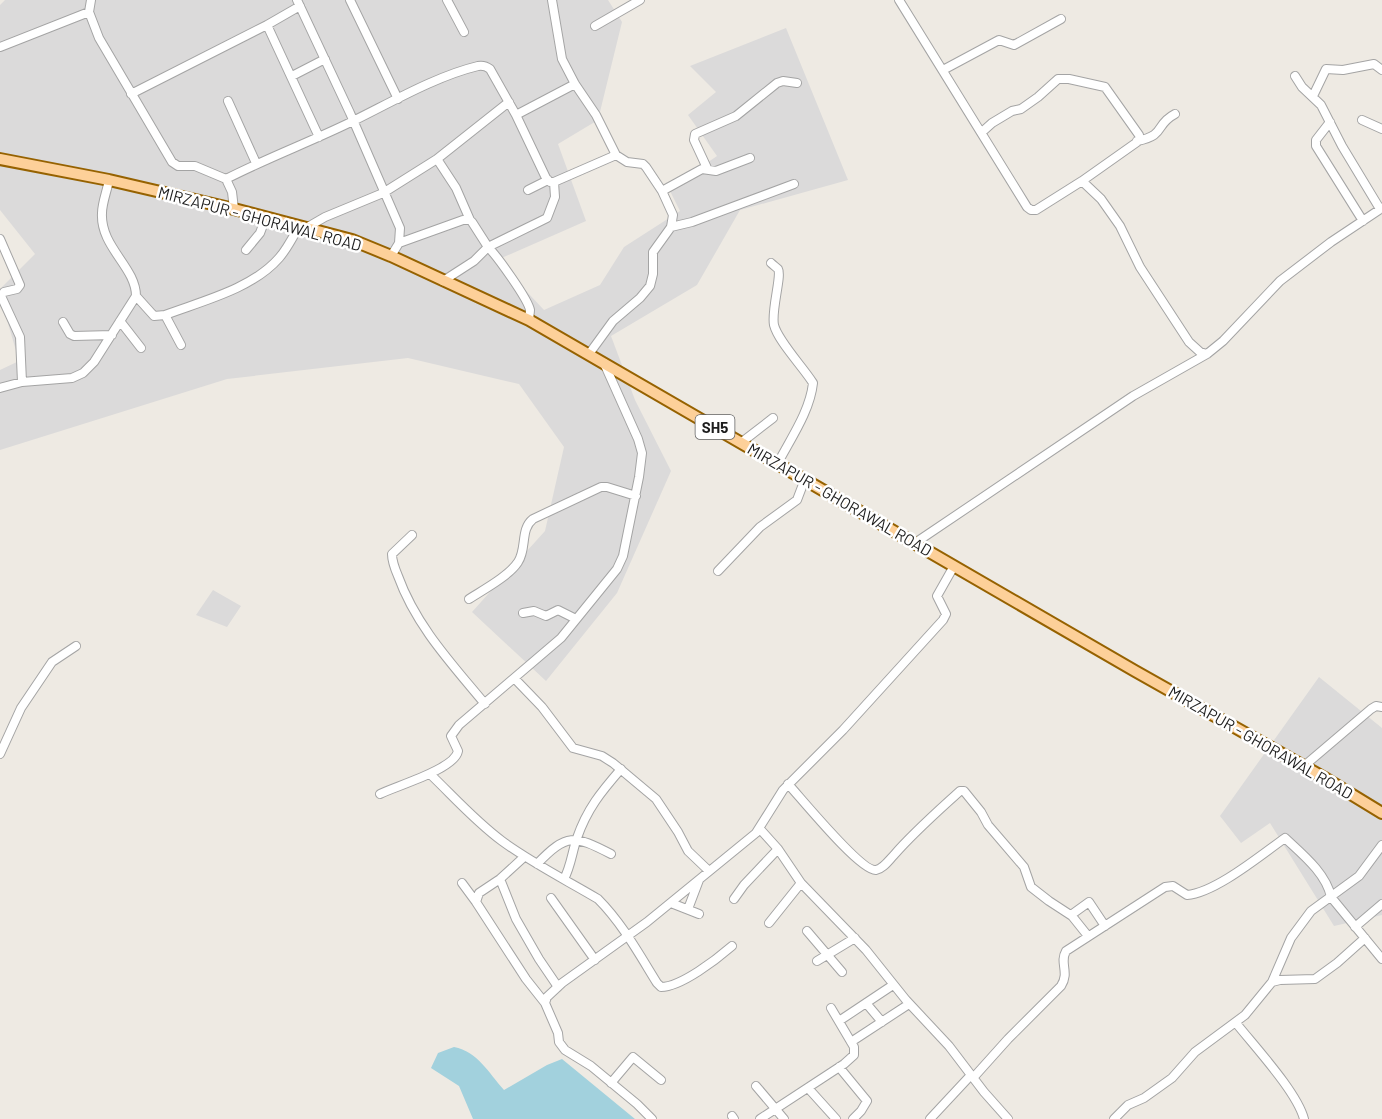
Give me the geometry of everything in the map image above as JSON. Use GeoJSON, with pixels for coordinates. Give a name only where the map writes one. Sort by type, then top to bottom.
{"type":"FeatureCollection","features":[{"type":"Feature","properties":{"kind":"main road","name":"MIRZAPUR - GHORAWAL ROAD"},"geometry":{"type":"LineString","coordinates":[[0,159],[109,180],[234,209],[352,240],[529,320],[1382,813]]}},
{"type":"Feature","properties":{"kind":"street"},"geometry":{"type":"LineString","coordinates":[[91,0],[89,12],[99,38],[175,165],[195,166],[226,179],[231,187],[234,209]]}},
{"type":"Feature","properties":{"kind":"street"},"geometry":{"type":"LineString","coordinates":[[350,0],[398,99]]}},
{"type":"Feature","properties":{"kind":"street"},"geometry":{"type":"LineString","coordinates":[[447,0],[464,32]]}},
{"type":"Feature","properties":{"kind":"street"},"geometry":{"type":"LineString","coordinates":[[552,0],[562,59],[575,84],[596,115],[616,155],[627,162],[643,164],[662,191],[673,215],[671,227],[653,252],[653,274],[650,286],[640,298],[613,321],[589,354]]}},
{"type":"Feature","properties":{"kind":"street"},"geometry":{"type":"LineString","coordinates":[[595,26],[640,0]]}},
{"type":"Feature","properties":{"kind":"street"},"geometry":{"type":"LineString","coordinates":[[899,0],[1031,210],[1035,210],[1082,181],[1140,140],[1139,135],[1105,87],[1062,79],[1053,82],[1021,109],[1003,116],[982,132]]}},
{"type":"Feature","properties":{"kind":"street"},"geometry":{"type":"LineString","coordinates":[[131,94],[267,25],[298,3],[400,228],[399,243],[391,256]]}},
{"type":"Feature","properties":{"kind":"street"},"geometry":{"type":"LineString","coordinates":[[0,47],[89,12]]}},
{"type":"Feature","properties":{"kind":"street"},"geometry":{"type":"LineString","coordinates":[[943,70],[999,40],[1014,45],[1061,19]]}},
{"type":"Feature","properties":{"kind":"street"},"geometry":{"type":"LineString","coordinates":[[267,25],[319,137]]}},
{"type":"Feature","properties":{"kind":"street"},"geometry":{"type":"LineString","coordinates":[[292,76],[325,59]]}},
{"type":"Feature","properties":{"kind":"street"},"geometry":{"type":"LineString","coordinates":[[1313,96],[1326,69],[1343,70],[1374,64],[1382,70]]}},
{"type":"Feature","properties":{"kind":"street"},"geometry":{"type":"LineString","coordinates":[[226,179],[458,72],[481,65],[486,66],[509,102],[551,181],[555,197],[547,218],[488,247],[474,261],[442,281]]}},
{"type":"Feature","properties":{"kind":"street"},"geometry":{"type":"LineString","coordinates":[[915,543],[1133,396],[1207,354],[1223,341],[1280,281],[1331,242],[1381,209],[1321,105],[1302,87],[1295,76]]}},
{"type":"Feature","properties":{"kind":"street"},"geometry":{"type":"LineString","coordinates":[[707,168],[694,140],[695,134],[736,116],[777,83],[783,81],[796,83]]}},
{"type":"Feature","properties":{"kind":"street"},"geometry":{"type":"LineString","coordinates":[[516,115],[575,84]]}},
{"type":"Feature","properties":{"kind":"street"},"geometry":{"type":"LineString","coordinates":[[228,101],[256,164]]}},
{"type":"Feature","properties":{"kind":"street"},"geometry":{"type":"LineString","coordinates":[[136,296],[154,316],[165,315],[244,284],[261,275],[280,257],[303,227],[383,193],[437,159],[509,102]]}},
{"type":"Feature","properties":{"kind":"street"},"geometry":{"type":"LineString","coordinates":[[1136,141],[1154,136],[1159,132],[1164,120],[1175,114]]}},
{"type":"Feature","properties":{"kind":"street"},"geometry":{"type":"LineString","coordinates":[[1362,120],[1382,129]]}},
{"type":"Feature","properties":{"kind":"street"},"geometry":{"type":"LineString","coordinates":[[1330,122],[1316,140],[1316,146],[1363,221]]}},
{"type":"Feature","properties":{"kind":"street"},"geometry":{"type":"LineString","coordinates":[[528,190],[616,155]]}},
{"type":"Feature","properties":{"kind":"street"},"geometry":{"type":"LineString","coordinates":[[662,191],[702,169],[716,171],[750,158]]}},
{"type":"Feature","properties":{"kind":"street"},"geometry":{"type":"LineString","coordinates":[[437,159],[456,188],[470,220],[498,258],[525,301],[530,311],[529,320]]}},
{"type":"Feature","properties":{"kind":"street"},"geometry":{"type":"LineString","coordinates":[[0,387],[22,382],[72,378],[83,373],[94,362],[136,296],[136,288],[111,248],[105,233],[102,214],[109,180]]}},
{"type":"Feature","properties":{"kind":"street"},"geometry":{"type":"LineString","coordinates":[[1082,181],[1101,200],[1120,226],[1140,267],[1189,342],[1200,352],[1207,354]]}},
{"type":"Feature","properties":{"kind":"street"},"geometry":{"type":"LineString","coordinates":[[671,227],[692,222],[794,184]]}},
{"type":"Feature","properties":{"kind":"street"},"geometry":{"type":"LineString","coordinates":[[246,250],[260,233],[266,218]]}},
{"type":"Feature","properties":{"kind":"street"},"geometry":{"type":"LineString","coordinates":[[399,243],[463,220],[470,220]]}},
{"type":"Feature","properties":{"kind":"street"},"geometry":{"type":"LineString","coordinates":[[0,239],[20,285],[17,289],[4,292],[1,296],[20,337],[22,382]]}},
{"type":"Feature","properties":{"kind":"street"},"geometry":{"type":"LineString","coordinates":[[771,263],[778,269],[780,276],[773,306],[774,325],[779,336],[813,383],[812,392],[778,463]]}},
{"type":"Feature","properties":{"kind":"street"},"geometry":{"type":"LineString","coordinates":[[165,315],[181,345]]}},
{"type":"Feature","properties":{"kind":"street"},"geometry":{"type":"LineString","coordinates":[[120,321],[141,348]]}},
{"type":"Feature","properties":{"kind":"street"},"geometry":{"type":"LineString","coordinates":[[63,322],[70,334],[74,336],[111,335]]}},
{"type":"Feature","properties":{"kind":"street"},"geometry":{"type":"LineString","coordinates":[[380,794],[430,774],[454,760],[458,751],[452,736],[459,725],[561,638],[617,569],[623,556],[636,496],[642,453],[604,363]]}},
{"type":"Feature","properties":{"kind":"street"},"geometry":{"type":"LineString","coordinates":[[742,442],[773,418]]}},
{"type":"Feature","properties":{"kind":"street"},"geometry":{"type":"LineString","coordinates":[[718,571],[760,527],[797,500],[805,479]]}},
{"type":"Feature","properties":{"kind":"street"},"geometry":{"type":"LineString","coordinates":[[469,599],[518,562],[527,525],[533,519],[601,487],[636,496]]}},
{"type":"Feature","properties":{"kind":"street"},"geometry":{"type":"LineString","coordinates":[[412,535],[392,554],[407,601],[441,650],[485,704]]}},
{"type":"Feature","properties":{"kind":"street"},"geometry":{"type":"LineString","coordinates":[[545,1003],[547,997],[558,987],[628,936],[760,829],[788,784],[843,730],[943,620],[945,614],[937,596],[954,566]]}},
{"type":"Feature","properties":{"kind":"street"},"geometry":{"type":"LineString","coordinates":[[523,614],[534,611],[546,616],[558,610],[576,619]]}},
{"type":"Feature","properties":{"kind":"street"},"geometry":{"type":"LineString","coordinates":[[0,754],[21,708],[52,662],[76,646]]}},
{"type":"Feature","properties":{"kind":"street"},"geometry":{"type":"LineString","coordinates":[[514,679],[542,707],[573,748],[602,756],[656,799],[688,851],[709,871]]}},
{"type":"Feature","properties":{"kind":"street"},"geometry":{"type":"LineString","coordinates":[[1304,766],[1371,709],[1382,707]]}},
{"type":"Feature","properties":{"kind":"street"},"geometry":{"type":"LineString","coordinates":[[564,879],[572,862],[576,840],[592,803],[621,769]]}},
{"type":"Feature","properties":{"kind":"street"},"geometry":{"type":"LineString","coordinates":[[430,774],[483,826],[524,857],[598,899],[628,936],[657,983],[664,988],[699,971],[732,946]]}},
{"type":"Feature","properties":{"kind":"street"},"geometry":{"type":"LineString","coordinates":[[788,784],[849,852],[862,864],[874,870],[886,864],[919,828],[960,791],[964,791],[988,825],[1024,867],[1029,883],[1035,891],[1071,915],[1088,936]]}},
{"type":"Feature","properties":{"kind":"street"},"geometry":{"type":"LineString","coordinates":[[760,829],[778,849],[801,883],[855,938],[909,1004],[949,1046],[1008,1119]]}},
{"type":"Feature","properties":{"kind":"street"},"geometry":{"type":"LineString","coordinates":[[930,1119],[1061,986],[1066,976],[1064,953],[1164,887],[1173,886],[1187,895],[1206,890],[1285,838],[1311,863],[1329,888],[1331,897],[1382,959]]}},
{"type":"Feature","properties":{"kind":"street"},"geometry":{"type":"LineString","coordinates":[[537,864],[559,843],[576,840],[587,841],[611,854]]}},
{"type":"Feature","properties":{"kind":"street"},"geometry":{"type":"LineString","coordinates":[[1114,1119],[1128,1105],[1144,1098],[1167,1082],[1195,1052],[1236,1023],[1272,982],[1291,938],[1311,911],[1359,876],[1382,844]]}},
{"type":"Feature","properties":{"kind":"street"},"geometry":{"type":"LineString","coordinates":[[734,899],[778,849]]}},
{"type":"Feature","properties":{"kind":"street"},"geometry":{"type":"LineString","coordinates":[[476,902],[479,893],[500,879],[524,857]]}},
{"type":"Feature","properties":{"kind":"street"},"geometry":{"type":"LineString","coordinates":[[500,879],[516,919],[558,987]]}},
{"type":"Feature","properties":{"kind":"street"},"geometry":{"type":"LineString","coordinates":[[688,909],[699,880]]}},
{"type":"Feature","properties":{"kind":"street"},"geometry":{"type":"LineString","coordinates":[[462,883],[526,979],[545,1003],[561,1046],[572,1056],[591,1066],[652,1119]]}},
{"type":"Feature","properties":{"kind":"street"},"geometry":{"type":"LineString","coordinates":[[769,923],[801,883]]}},
{"type":"Feature","properties":{"kind":"street"},"geometry":{"type":"LineString","coordinates":[[551,898],[595,960]]}},
{"type":"Feature","properties":{"kind":"street"},"geometry":{"type":"LineString","coordinates":[[1071,915],[1089,902],[1105,926]]}},
{"type":"Feature","properties":{"kind":"street"},"geometry":{"type":"LineString","coordinates":[[670,903],[699,914]]}},
{"type":"Feature","properties":{"kind":"street"},"geometry":{"type":"LineString","coordinates":[[1355,927],[1382,904]]}},
{"type":"Feature","properties":{"kind":"street"},"geometry":{"type":"LineString","coordinates":[[807,930],[842,972]]}},
{"type":"Feature","properties":{"kind":"street"},"geometry":{"type":"LineString","coordinates":[[817,961],[855,938]]}},
{"type":"Feature","properties":{"kind":"street"},"geometry":{"type":"LineString","coordinates":[[1272,982],[1315,979],[1365,938]]}},
{"type":"Feature","properties":{"kind":"street"},"geometry":{"type":"LineString","coordinates":[[839,1020],[893,985]]}},
{"type":"Feature","properties":{"kind":"street"},"geometry":{"type":"LineString","coordinates":[[866,1003],[882,1022]]}},
{"type":"Feature","properties":{"kind":"street"},"geometry":{"type":"LineString","coordinates":[[851,1042],[909,1004]]}},
{"type":"Feature","properties":{"kind":"street"},"geometry":{"type":"LineString","coordinates":[[759,1119],[854,1055],[854,1047],[831,1008]]}},
{"type":"Feature","properties":{"kind":"street"},"geometry":{"type":"LineString","coordinates":[[1236,1023],[1292,1094],[1304,1119]]}},
{"type":"Feature","properties":{"kind":"street"},"geometry":{"type":"LineString","coordinates":[[611,1083],[633,1057],[661,1080]]}},
{"type":"Feature","properties":{"kind":"street"},"geometry":{"type":"LineString","coordinates":[[839,1067],[867,1101],[853,1119]]}},
{"type":"Feature","properties":{"kind":"street"},"geometry":{"type":"LineString","coordinates":[[756,1086],[784,1119]]}},
{"type":"Feature","properties":{"kind":"street"},"geometry":{"type":"LineString","coordinates":[[808,1088],[836,1119]]}},
{"type":"Feature","properties":{"kind":"shaded area"},"geometry":{"type":"Polygon","coordinates":[[[5,0],[608,0],[622,22],[598,120],[558,144],[586,221],[497,260],[544,310],[600,285],[624,247],[680,211],[669,189],[717,156],[688,115],[716,92],[690,66],[786,28],[848,180],[740,210],[697,285],[611,336],[635,400],[671,471],[617,593],[546,681],[472,612],[545,531],[564,447],[519,384],[408,358],[227,379],[0,450],[0,370],[19,361],[0,289],[35,254],[0,210],[0,5],[5,0]]]}},
{"type":"Feature","properties":{"kind":"shaded area"},"geometry":{"type":"Polygon","coordinates":[[[213,590],[241,606],[227,627],[196,615],[213,590]]]}},
{"type":"Feature","properties":{"kind":"shaded area"},"geometry":{"type":"Polygon","coordinates":[[[1319,677],[1382,728],[1382,915],[1334,926],[1270,823],[1241,843],[1220,816],[1319,677]]]}},
{"type":"Feature","properties":{"kind":"water"},"geometry":{"type":"Polygon","coordinates":[[[454,1047],[476,1058],[504,1090],[562,1059],[635,1119],[473,1119],[459,1086],[431,1068],[438,1053],[454,1047]]]}}]}
